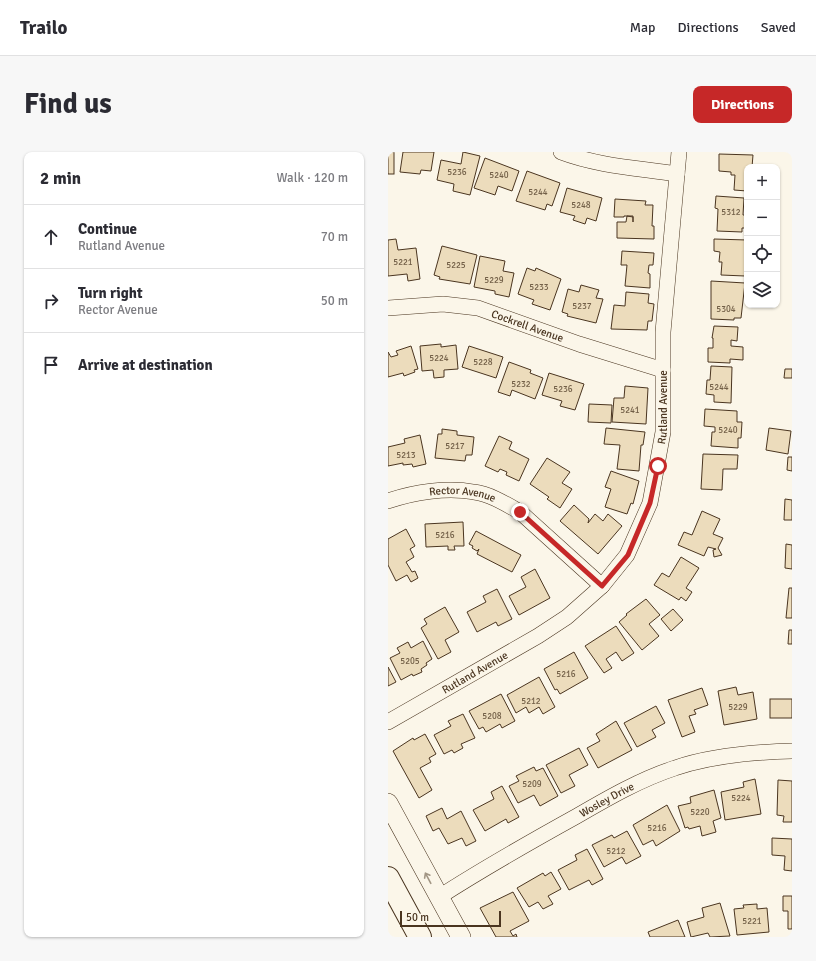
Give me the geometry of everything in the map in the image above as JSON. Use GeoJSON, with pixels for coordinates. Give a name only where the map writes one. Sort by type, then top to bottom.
{"type":"FeatureCollection","features":[{"type":"Feature","properties":{"kind":"highway"},"geometry":{"type":"LineString","coordinates":[[388,878],[420,937]]}},
{"type":"Feature","properties":{"kind":"main road"},"geometry":{"type":"LineString","coordinates":[[388,803],[461,937]]}},
{"type":"Feature","properties":{"kind":"street"},"geometry":{"type":"LineString","coordinates":[[561,152],[577,158],[613,165],[677,174]]}},
{"type":"Feature","properties":{"kind":"street","name":"Rutland Avenue"},"geometry":{"type":"LineString","coordinates":[[388,722],[538,636],[567,616],[602,586],[628,555],[650,503],[663,432],[663,332],[679,152]]}},
{"type":"Feature","properties":{"kind":"street","name":"Cockrell Avenue"},"geometry":{"type":"LineString","coordinates":[[388,308],[443,304],[478,308],[580,344],[663,370]]}},
{"type":"Feature","properties":{"kind":"street","name":"Rector Avenue"},"geometry":{"type":"LineString","coordinates":[[388,501],[437,491],[475,492],[505,503],[520,512],[602,586]]}},
{"type":"Feature","properties":{"kind":"street","name":"Wosley Drive"},"geometry":{"type":"LineString","coordinates":[[439,897],[498,859],[616,794],[674,768],[708,760],[766,752],[792,751]]}},
{"type":"Feature","properties":{"kind":"building"},"geometry":{"type":"Polygon","coordinates":[[[388,152],[394,152],[394,174],[388,174],[388,152]]]}},
{"type":"Feature","properties":{"kind":"building"},"geometry":{"type":"Polygon","coordinates":[[[403,152],[434,152],[431,171],[421,170],[420,174],[400,172],[403,152]]]}},
{"type":"Feature","properties":{"kind":"building"},"geometry":{"type":"Polygon","coordinates":[[[463,152],[480,156],[470,195],[453,191],[454,184],[437,180],[441,160],[461,164],[463,152]]]}},
{"type":"Feature","properties":{"kind":"building"},"geometry":{"type":"Polygon","coordinates":[[[719,154],[753,155],[752,164],[744,164],[744,191],[734,190],[735,175],[731,175],[731,172],[719,171],[719,154]]]}},
{"type":"Feature","properties":{"kind":"building"},"geometry":{"type":"Polygon","coordinates":[[[485,158],[519,171],[512,191],[498,186],[495,195],[474,188],[485,158]]]}},
{"type":"Feature","properties":{"kind":"building"},"geometry":{"type":"Polygon","coordinates":[[[527,171],[560,183],[552,206],[547,204],[545,210],[516,201],[527,171]]]}},
{"type":"Feature","properties":{"kind":"building"},"geometry":{"type":"Polygon","coordinates":[[[567,188],[602,198],[596,221],[587,218],[585,224],[573,220],[575,216],[560,212],[567,188]]]}},
{"type":"Feature","properties":{"kind":"building"},"geometry":{"type":"Polygon","coordinates":[[[716,196],[744,198],[744,228],[742,228],[742,232],[717,231],[718,209],[715,208],[716,196]]]}},
{"type":"Feature","properties":{"kind":"building"},"geometry":{"type":"Polygon","coordinates":[[[615,199],[646,201],[645,205],[653,205],[652,226],[654,226],[654,239],[617,238],[617,222],[626,222],[627,216],[614,217],[615,199]]]}},
{"type":"Feature","properties":{"kind":"building"},"geometry":{"type":"Polygon","coordinates":[[[396,239],[398,250],[416,248],[420,279],[408,281],[407,274],[388,276],[388,240],[396,239]]]}},
{"type":"Feature","properties":{"kind":"building"},"geometry":{"type":"Polygon","coordinates":[[[714,239],[744,240],[744,276],[721,275],[722,262],[719,262],[720,252],[714,251],[714,239]]]}},
{"type":"Feature","properties":{"kind":"building"},"geometry":{"type":"Polygon","coordinates":[[[442,246],[477,255],[470,284],[439,279],[440,277],[434,275],[442,246]]]}},
{"type":"Feature","properties":{"kind":"building"},"geometry":{"type":"Polygon","coordinates":[[[622,251],[654,253],[653,265],[649,265],[648,273],[650,274],[650,288],[625,286],[627,265],[621,265],[622,251]]]}},
{"type":"Feature","properties":{"kind":"building"},"geometry":{"type":"Polygon","coordinates":[[[480,256],[505,261],[503,271],[514,273],[509,297],[495,294],[495,291],[474,287],[480,256]]]}},
{"type":"Feature","properties":{"kind":"building"},"geometry":{"type":"Polygon","coordinates":[[[527,268],[535,271],[536,268],[561,279],[550,310],[532,304],[534,300],[518,294],[527,268]]]}},
{"type":"Feature","properties":{"kind":"building"},"geometry":{"type":"Polygon","coordinates":[[[711,281],[744,283],[741,318],[734,318],[734,320],[711,319],[711,281]]]}},
{"type":"Feature","properties":{"kind":"building"},"geometry":{"type":"Polygon","coordinates":[[[581,285],[599,290],[596,298],[603,299],[596,323],[567,316],[568,314],[562,312],[568,289],[579,292],[581,285]]]}},
{"type":"Feature","properties":{"kind":"building"},"geometry":{"type":"Polygon","coordinates":[[[626,292],[649,294],[648,303],[654,304],[652,321],[648,321],[647,330],[611,329],[614,305],[625,306],[626,292]]]}},
{"type":"Feature","properties":{"kind":"building"},"geometry":{"type":"Polygon","coordinates":[[[714,326],[738,327],[737,341],[731,340],[731,346],[743,347],[743,360],[730,359],[730,363],[708,362],[708,348],[713,348],[712,338],[714,326]]]}},
{"type":"Feature","properties":{"kind":"building"},"geometry":{"type":"Polygon","coordinates":[[[441,344],[441,347],[456,345],[458,369],[444,370],[444,377],[434,378],[433,370],[422,371],[420,346],[441,344]]]}},
{"type":"Feature","properties":{"kind":"building"},"geometry":{"type":"Polygon","coordinates":[[[411,346],[418,369],[414,370],[415,372],[404,376],[403,373],[388,377],[388,352],[391,357],[398,355],[396,351],[411,346]]]}},
{"type":"Feature","properties":{"kind":"building"},"geometry":{"type":"Polygon","coordinates":[[[469,346],[503,357],[496,378],[462,367],[469,346]]]}},
{"type":"Feature","properties":{"kind":"building"},"geometry":{"type":"Polygon","coordinates":[[[509,362],[531,370],[530,373],[543,378],[535,399],[512,390],[510,396],[498,392],[509,362]]]}},
{"type":"Feature","properties":{"kind":"building"},"geometry":{"type":"Polygon","coordinates":[[[711,366],[732,367],[731,403],[714,402],[714,395],[706,394],[707,380],[710,380],[711,366]]]}},
{"type":"Feature","properties":{"kind":"building"},"geometry":{"type":"Polygon","coordinates":[[[785,369],[792,369],[792,378],[784,378],[785,369]]]}},
{"type":"Feature","properties":{"kind":"building"},"geometry":{"type":"Polygon","coordinates":[[[549,373],[584,384],[575,410],[560,406],[562,401],[542,395],[549,373]]]}},
{"type":"Feature","properties":{"kind":"building"},"geometry":{"type":"Polygon","coordinates":[[[625,386],[648,388],[646,424],[612,422],[614,398],[624,398],[625,386]]]}},
{"type":"Feature","properties":{"kind":"building"},"geometry":{"type":"Polygon","coordinates":[[[589,404],[612,405],[611,423],[588,422],[589,404]]]}},
{"type":"Feature","properties":{"kind":"building"},"geometry":{"type":"Polygon","coordinates":[[[705,409],[737,411],[737,422],[742,422],[741,438],[738,438],[738,448],[711,446],[712,432],[715,432],[715,427],[704,426],[705,409]]]}},
{"type":"Feature","properties":{"kind":"building"},"geometry":{"type":"Polygon","coordinates":[[[606,428],[645,432],[643,445],[641,445],[639,471],[617,469],[620,445],[604,444],[606,428]]]}},
{"type":"Feature","properties":{"kind":"building"},"geometry":{"type":"Polygon","coordinates":[[[769,428],[791,431],[788,454],[766,450],[769,428]]]}},
{"type":"Feature","properties":{"kind":"building"},"geometry":{"type":"Polygon","coordinates":[[[442,429],[457,431],[457,435],[474,437],[472,455],[466,455],[465,461],[435,458],[438,434],[442,434],[442,429]]]}},
{"type":"Feature","properties":{"kind":"building"},"geometry":{"type":"Polygon","coordinates":[[[420,435],[426,464],[413,467],[412,464],[403,465],[403,463],[388,466],[388,447],[405,443],[404,439],[420,435]]]}},
{"type":"Feature","properties":{"kind":"building"},"geometry":{"type":"Polygon","coordinates":[[[499,436],[512,442],[509,449],[529,459],[519,481],[506,475],[507,472],[500,469],[498,472],[485,466],[499,436]]]}},
{"type":"Feature","properties":{"kind":"building"},"geometry":{"type":"Polygon","coordinates":[[[703,454],[738,455],[737,469],[723,469],[722,490],[701,489],[703,454]]]}},
{"type":"Feature","properties":{"kind":"building"},"geometry":{"type":"Polygon","coordinates":[[[788,457],[792,457],[792,471],[787,470],[788,457]]]}},
{"type":"Feature","properties":{"kind":"building"},"geometry":{"type":"Polygon","coordinates":[[[547,458],[570,472],[562,483],[572,489],[560,508],[547,499],[549,497],[530,484],[547,458]]]}},
{"type":"Feature","properties":{"kind":"building"},"geometry":{"type":"Polygon","coordinates":[[[611,471],[639,481],[633,504],[631,503],[627,514],[605,507],[611,489],[605,487],[611,471]]]}},
{"type":"Feature","properties":{"kind":"building"},"geometry":{"type":"Polygon","coordinates":[[[785,499],[792,500],[792,520],[784,520],[785,499]]]}},
{"type":"Feature","properties":{"kind":"building"},"geometry":{"type":"Polygon","coordinates":[[[574,505],[589,519],[588,523],[595,514],[603,521],[608,514],[622,526],[598,554],[560,521],[574,505]]]}},
{"type":"Feature","properties":{"kind":"building"},"geometry":{"type":"Polygon","coordinates":[[[702,511],[720,519],[713,534],[723,538],[718,548],[722,555],[714,557],[713,550],[716,549],[708,547],[704,556],[678,545],[684,532],[692,535],[702,511]]]}},
{"type":"Feature","properties":{"kind":"building"},"geometry":{"type":"Polygon","coordinates":[[[463,522],[464,546],[454,546],[455,550],[448,550],[448,546],[426,547],[425,524],[463,522]]]}},
{"type":"Feature","properties":{"kind":"building"},"geometry":{"type":"Polygon","coordinates":[[[406,529],[415,546],[410,549],[414,557],[406,562],[412,572],[415,571],[418,578],[411,582],[407,575],[396,581],[388,565],[388,539],[406,529]]]}},
{"type":"Feature","properties":{"kind":"building"},"geometry":{"type":"Polygon","coordinates":[[[476,531],[521,555],[512,572],[477,554],[479,549],[477,551],[469,544],[476,531]]]}},
{"type":"Feature","properties":{"kind":"building"},"geometry":{"type":"Polygon","coordinates":[[[786,544],[792,545],[792,569],[785,568],[786,544]]]}},
{"type":"Feature","properties":{"kind":"building"},"geometry":{"type":"Polygon","coordinates":[[[681,557],[699,568],[686,588],[692,592],[686,601],[681,597],[679,600],[654,585],[662,573],[669,577],[681,557]]]}},
{"type":"Feature","properties":{"kind":"building"},"geometry":{"type":"Polygon","coordinates":[[[535,569],[550,598],[519,615],[509,596],[526,587],[521,577],[535,569]]]}},
{"type":"Feature","properties":{"kind":"building"},"geometry":{"type":"Polygon","coordinates":[[[789,588],[792,588],[792,618],[786,618],[789,588]]]}},
{"type":"Feature","properties":{"kind":"building"},"geometry":{"type":"Polygon","coordinates":[[[497,589],[512,619],[498,626],[496,622],[477,632],[467,612],[486,602],[483,596],[497,589]]]}},
{"type":"Feature","properties":{"kind":"building"},"geometry":{"type":"Polygon","coordinates":[[[646,599],[660,615],[649,624],[659,636],[642,650],[619,622],[627,615],[626,614],[646,599]]]}},
{"type":"Feature","properties":{"kind":"building"},"geometry":{"type":"Polygon","coordinates":[[[445,607],[459,632],[445,640],[451,652],[438,659],[421,628],[427,624],[424,619],[445,607]]]}},
{"type":"Feature","properties":{"kind":"building"},"geometry":{"type":"Polygon","coordinates":[[[673,609],[683,620],[671,631],[661,619],[673,609]]]}},
{"type":"Feature","properties":{"kind":"building"},"geometry":{"type":"Polygon","coordinates":[[[616,626],[634,653],[622,661],[616,652],[606,659],[612,668],[604,673],[585,646],[616,626]]]}},
{"type":"Feature","properties":{"kind":"building"},"geometry":{"type":"Polygon","coordinates":[[[789,630],[792,630],[792,644],[788,644],[789,630]]]}},
{"type":"Feature","properties":{"kind":"building"},"geometry":{"type":"Polygon","coordinates":[[[423,641],[432,659],[421,669],[422,672],[413,676],[412,674],[401,680],[390,658],[400,653],[397,648],[408,642],[411,648],[423,641]]]}},
{"type":"Feature","properties":{"kind":"building"},"geometry":{"type":"Polygon","coordinates":[[[574,652],[588,678],[560,694],[557,689],[555,690],[544,669],[574,652]]]}},
{"type":"Feature","properties":{"kind":"building"},"geometry":{"type":"Polygon","coordinates":[[[388,667],[396,682],[388,686],[388,667]]]}},
{"type":"Feature","properties":{"kind":"building"},"geometry":{"type":"Polygon","coordinates":[[[539,677],[555,707],[543,714],[539,707],[529,713],[526,707],[516,713],[507,695],[539,677]]]}},
{"type":"Feature","properties":{"kind":"building"},"geometry":{"type":"Polygon","coordinates":[[[736,687],[738,695],[753,692],[757,719],[724,725],[718,691],[736,687]]]}},
{"type":"Feature","properties":{"kind":"building"},"geometry":{"type":"Polygon","coordinates":[[[702,688],[708,705],[694,710],[696,714],[689,716],[695,732],[682,737],[668,700],[702,688]]]}},
{"type":"Feature","properties":{"kind":"building"},"geometry":{"type":"Polygon","coordinates":[[[501,694],[515,721],[502,728],[500,724],[486,732],[483,727],[479,729],[469,711],[501,694]]]}},
{"type":"Feature","properties":{"kind":"building"},"geometry":{"type":"Polygon","coordinates":[[[770,699],[792,699],[792,718],[770,718],[770,699]]]}},
{"type":"Feature","properties":{"kind":"building"},"geometry":{"type":"Polygon","coordinates":[[[656,706],[665,723],[652,730],[656,737],[637,747],[624,723],[656,706]]]}},
{"type":"Feature","properties":{"kind":"building"},"geometry":{"type":"Polygon","coordinates":[[[463,714],[475,738],[461,744],[463,748],[454,753],[452,750],[444,754],[434,735],[451,726],[448,721],[463,714]]]}},
{"type":"Feature","properties":{"kind":"building"},"geometry":{"type":"Polygon","coordinates":[[[616,721],[632,750],[598,768],[587,748],[600,741],[596,734],[616,721]]]}},
{"type":"Feature","properties":{"kind":"building"},"geometry":{"type":"Polygon","coordinates":[[[425,734],[436,754],[429,758],[431,762],[420,768],[432,790],[419,798],[393,751],[413,738],[414,740],[425,734]]]}},
{"type":"Feature","properties":{"kind":"building"},"geometry":{"type":"Polygon","coordinates":[[[579,748],[588,765],[569,775],[575,786],[561,793],[546,765],[579,748]]]}},
{"type":"Feature","properties":{"kind":"building"},"geometry":{"type":"Polygon","coordinates":[[[534,767],[536,771],[543,768],[558,796],[540,806],[534,795],[518,803],[509,786],[519,781],[516,776],[534,767]]]}},
{"type":"Feature","properties":{"kind":"building"},"geometry":{"type":"Polygon","coordinates":[[[755,779],[761,814],[725,820],[721,792],[744,787],[743,782],[755,779]]]}},
{"type":"Feature","properties":{"kind":"building"},"geometry":{"type":"Polygon","coordinates":[[[778,780],[792,781],[792,822],[783,822],[784,816],[777,815],[778,780]]]}},
{"type":"Feature","properties":{"kind":"building"},"geometry":{"type":"Polygon","coordinates":[[[502,786],[519,817],[508,823],[506,819],[485,831],[473,810],[494,799],[491,792],[502,786]]]}},
{"type":"Feature","properties":{"kind":"building"},"geometry":{"type":"Polygon","coordinates":[[[714,790],[721,818],[713,821],[716,832],[702,836],[700,826],[689,829],[688,827],[685,828],[678,806],[691,803],[690,797],[714,790]]]}},
{"type":"Feature","properties":{"kind":"building"},"geometry":{"type":"Polygon","coordinates":[[[667,805],[680,831],[656,846],[653,840],[643,845],[633,825],[667,805]]]}},
{"type":"Feature","properties":{"kind":"building"},"geometry":{"type":"Polygon","coordinates":[[[442,808],[447,819],[461,811],[476,841],[466,846],[462,838],[448,844],[439,828],[433,831],[426,816],[442,808]]]}},
{"type":"Feature","properties":{"kind":"building"},"geometry":{"type":"Polygon","coordinates":[[[627,831],[641,856],[626,864],[622,857],[604,867],[592,845],[612,835],[614,838],[627,831]]]}},
{"type":"Feature","properties":{"kind":"building"},"geometry":{"type":"Polygon","coordinates":[[[772,838],[792,839],[792,871],[784,870],[785,856],[772,855],[772,838]]]}},
{"type":"Feature","properties":{"kind":"building"},"geometry":{"type":"Polygon","coordinates":[[[587,849],[603,879],[592,885],[589,880],[569,890],[558,870],[577,860],[575,855],[587,849]]]}},
{"type":"Feature","properties":{"kind":"building"},"geometry":{"type":"Polygon","coordinates":[[[551,872],[561,889],[548,896],[553,904],[543,909],[538,902],[529,907],[517,888],[543,873],[545,876],[551,872]]]}},
{"type":"Feature","properties":{"kind":"building"},"geometry":{"type":"Polygon","coordinates":[[[513,892],[529,921],[510,931],[513,936],[516,934],[517,937],[496,937],[480,908],[513,892]]]}},
{"type":"Feature","properties":{"kind":"building"},"geometry":{"type":"Polygon","coordinates":[[[783,896],[792,896],[792,929],[788,929],[788,911],[783,911],[783,896]]]}},
{"type":"Feature","properties":{"kind":"building"},"geometry":{"type":"Polygon","coordinates":[[[720,903],[730,936],[710,937],[708,933],[691,937],[687,922],[704,917],[702,908],[720,903]]]}},
{"type":"Feature","properties":{"kind":"building"},"geometry":{"type":"Polygon","coordinates":[[[757,904],[757,909],[767,908],[769,932],[737,935],[734,909],[744,908],[743,905],[757,904]]]}},
{"type":"Feature","properties":{"kind":"building"},"geometry":{"type":"Polygon","coordinates":[[[678,920],[685,937],[650,937],[648,932],[678,920]]]}},
{"type":"Feature","properties":{"kind":"route"},"geometry":{"type":"LineString","coordinates":[[520,512],[602,586],[628,555],[650,503],[658,466]]}}]}
